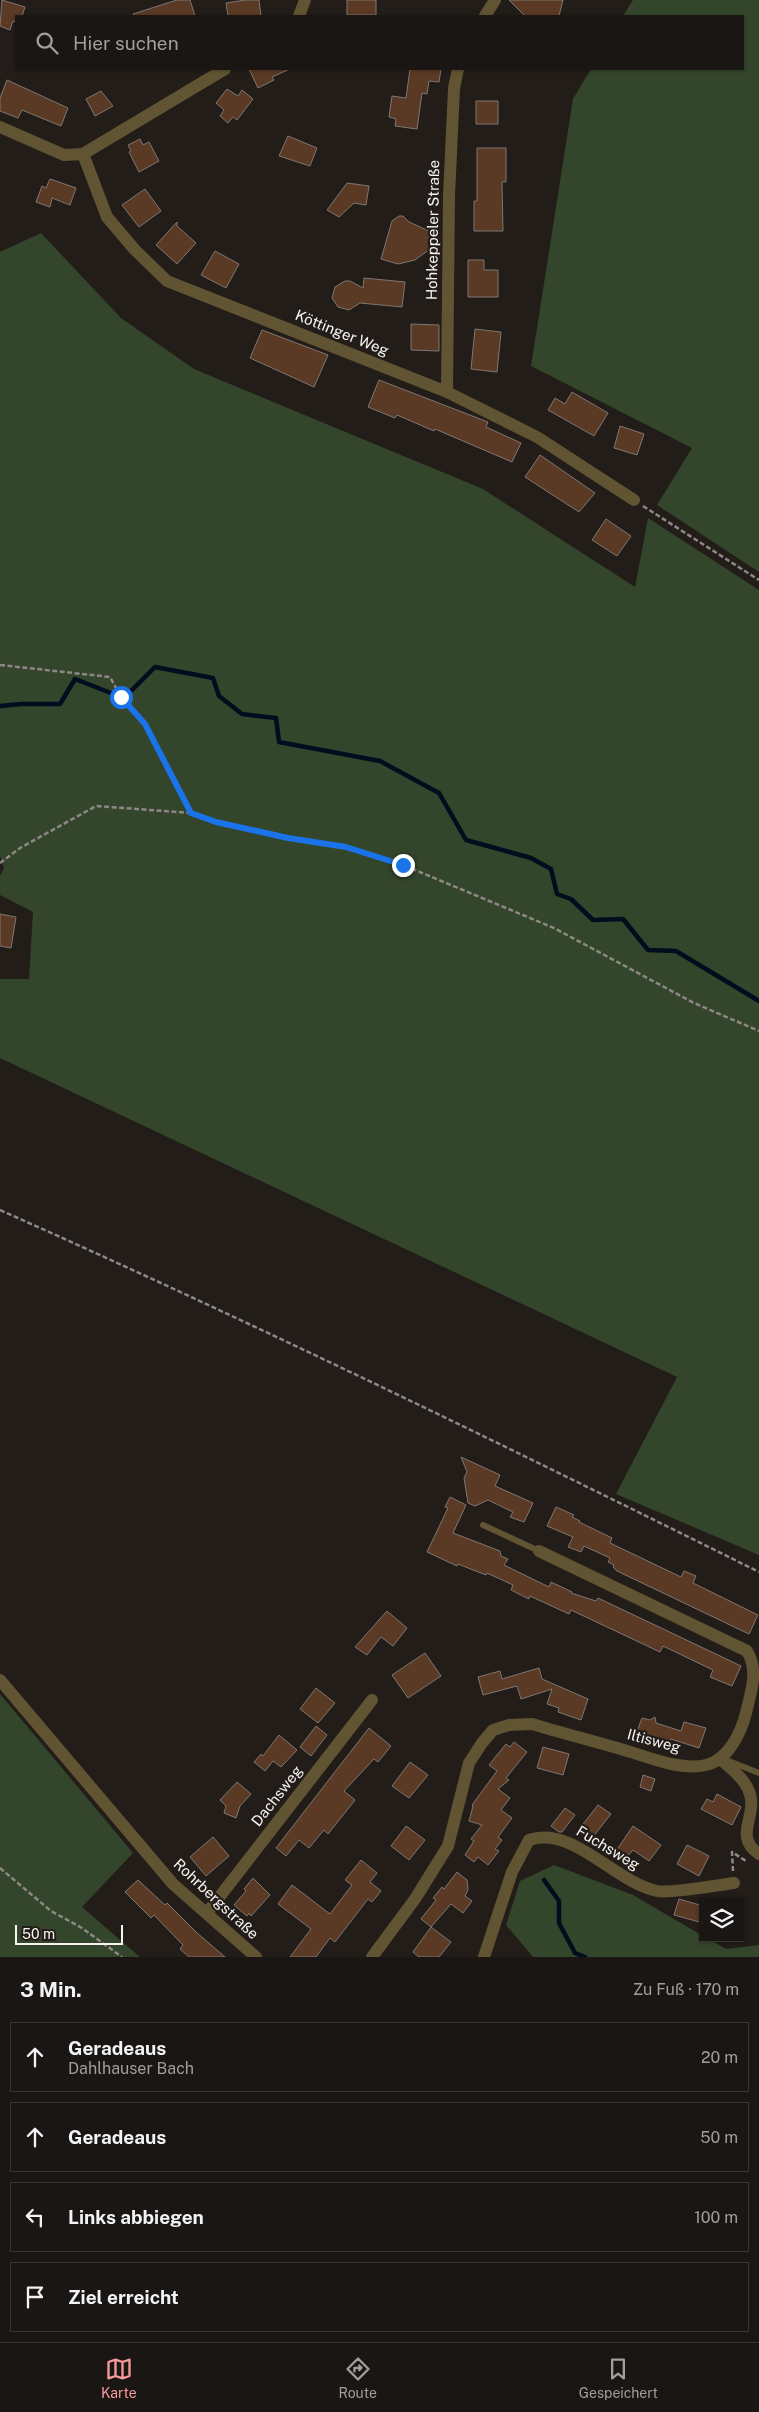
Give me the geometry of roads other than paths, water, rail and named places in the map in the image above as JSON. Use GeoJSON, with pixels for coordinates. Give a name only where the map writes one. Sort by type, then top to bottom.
{"type":"FeatureCollection","features":[{"type":"Feature","properties":{"kind":"street"},"geometry":{"type":"LineString","coordinates":[[300,15],[305,0]]}},
{"type":"Feature","properties":{"kind":"street"},"geometry":{"type":"LineString","coordinates":[[486,15],[496,0]]}},
{"type":"Feature","properties":{"kind":"street"},"geometry":{"type":"LineString","coordinates":[[0,127],[64,155],[83,154],[223,70]]}},
{"type":"Feature","properties":{"kind":"street","name":"Hohkeppeler Straße"},"geometry":{"type":"LineString","coordinates":[[447,392],[449,196],[454,88],[458,70]]}},
{"type":"Feature","properties":{"kind":"street","name":"Köttinger Weg"},"geometry":{"type":"LineString","coordinates":[[83,154],[107,217],[135,250],[167,281],[447,392],[537,437],[634,500]]}},
{"type":"Feature","properties":{"kind":"street"},"geometry":{"type":"LineString","coordinates":[[539,1551],[747,1651],[754,1661],[755,1676],[736,1740],[720,1759],[746,1786],[751,1798],[746,1832],[754,1858]]}},
{"type":"Feature","properties":{"kind":"street","name":"Rohrbergstraße"},"geometry":{"type":"LineString","coordinates":[[0,1680],[173,1884],[256,1957]]}},
{"type":"Feature","properties":{"kind":"street","name":"Dachsweg"},"geometry":{"type":"LineString","coordinates":[[207,1912],[372,1700]]}},
{"type":"Feature","properties":{"kind":"street","name":"Iltisweg"},"geometry":{"type":"LineString","coordinates":[[372,1957],[415,1899],[448,1846],[469,1763],[493,1730],[509,1725],[532,1724],[679,1766],[706,1765],[720,1759]]}},
{"type":"Feature","properties":{"kind":"street","name":"Fuchsweg"},"geometry":{"type":"LineString","coordinates":[[484,1957],[512,1872],[529,1840],[541,1836],[560,1838],[637,1885],[659,1892],[734,1883]]}},
{"type":"Feature","properties":{"kind":"lane"},"geometry":{"type":"LineString","coordinates":[[483,1525],[539,1551]]}},
{"type":"Feature","properties":{"kind":"lane"},"geometry":{"type":"LineString","coordinates":[[720,1759],[742,1765],[759,1773]]}},
{"type":"Feature","properties":{"kind":"waterway"},"geometry":{"type":"LineString","coordinates":[[0,706],[60,704],[75,679],[121,697],[131,691],[155,667],[213,678],[219,696],[242,714],[276,718],[279,742],[380,761],[439,793],[466,840],[531,858],[551,869],[557,894],[571,899],[593,920],[623,919],[648,950],[676,951],[759,1001]]}},
{"type":"Feature","properties":{"kind":"waterway"},"geometry":{"type":"LineString","coordinates":[[544,1880],[559,1901],[559,1923],[575,1953],[585,1957]]}}]}
